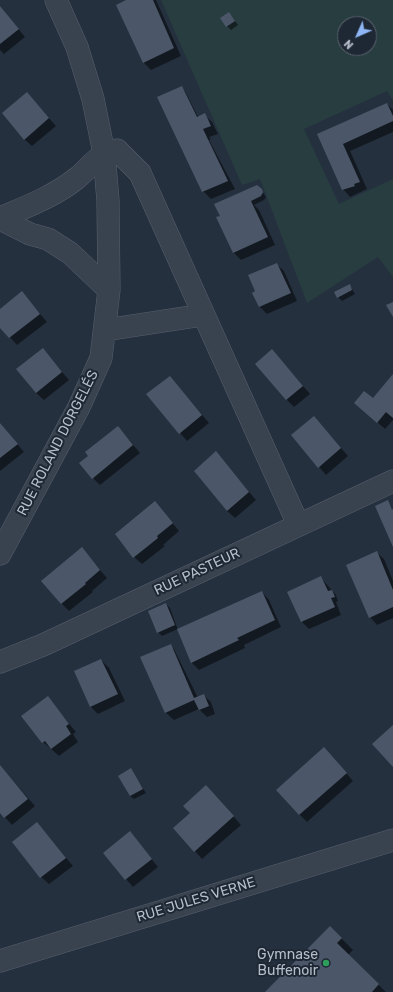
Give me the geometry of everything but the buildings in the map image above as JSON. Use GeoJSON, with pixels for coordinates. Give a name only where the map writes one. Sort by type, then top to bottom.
{"type":"FeatureCollection","features":[{"type":"Feature","properties":{"kind":"street","name":"RUE ROLAND DORGELÉS"},"geometry":{"type":"LineString","coordinates":[[0,554],[95,373],[101,358],[110,290],[108,201],[104,153],[93,98],[77,47],[56,0]]}},
{"type":"Feature","properties":{"kind":"street"},"geometry":{"type":"LineString","coordinates":[[0,218],[41,200],[77,178],[104,153],[117,150],[140,173],[298,524]]}},
{"type":"Feature","properties":{"kind":"street"},"geometry":{"type":"LineString","coordinates":[[0,218],[30,234],[48,239],[64,250],[110,290]]}},
{"type":"Feature","properties":{"kind":"street"},"geometry":{"type":"LineString","coordinates":[[105,330],[203,315]]}},
{"type":"Feature","properties":{"kind":"street","name":"RUE PASTEUR"},"geometry":{"type":"LineString","coordinates":[[0,662],[43,645],[298,524],[393,481]]}},
{"type":"Feature","properties":{"kind":"street","name":"RUE JULES VERNE"},"geometry":{"type":"LineString","coordinates":[[0,961],[393,840]]}},
{"type":"Feature","properties":{"kind":"green space"},"geometry":{"type":"Polygon","coordinates":[[[161,0],[393,0],[393,100],[387,91],[304,129],[339,204],[393,179],[393,277],[378,257],[307,303],[260,179],[242,185],[161,0]]]}},
{"type":"Feature","properties":{"kind":"place","name":"Gymnase Buffenoir"},"geometry":{"type":"Point","coordinates":[326,963]}}]}
